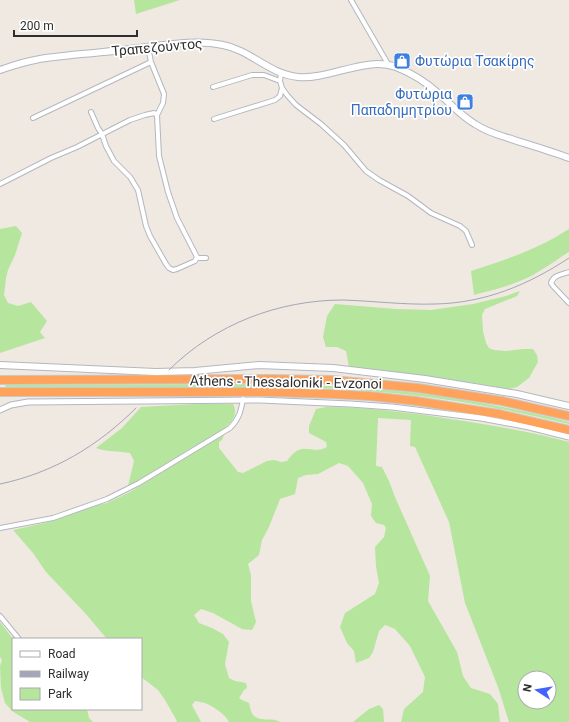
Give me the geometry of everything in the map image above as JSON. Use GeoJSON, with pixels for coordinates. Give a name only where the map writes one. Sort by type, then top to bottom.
{"type":"FeatureCollection","features":[{"type":"Feature","properties":{"kind":"highway","name":"Athens - Thessaloniki - Evzonoi"},"geometry":{"type":"LineString","coordinates":[[0,380],[332,380],[418,388],[502,401],[569,416]]}},
{"type":"Feature","properties":{"kind":"highway","name":"Athens - Thessaloniki - Evzonoi"},"geometry":{"type":"LineString","coordinates":[[0,392],[268,392],[369,396],[424,402],[500,414],[569,430]]}},
{"type":"Feature","properties":{"kind":"main road","name":"Τραπεζούντος"},"geometry":{"type":"LineString","coordinates":[[0,70],[44,58],[148,47],[206,43],[232,47],[240,50],[272,69],[298,77],[307,77],[367,65],[388,64],[417,78],[437,92],[463,116],[480,127],[569,158]]}},
{"type":"Feature","properties":{"kind":"main road"},"geometry":{"type":"LineString","coordinates":[[0,365],[156,372],[195,371],[259,365],[332,368],[426,379],[518,394],[569,406]]}},
{"type":"Feature","properties":{"kind":"street"},"geometry":{"type":"LineString","coordinates":[[351,0],[388,64]]}},
{"type":"Feature","properties":{"kind":"street"},"geometry":{"type":"LineString","coordinates":[[148,47],[151,62],[164,94],[163,103],[157,115],[159,156],[168,192],[177,218],[197,258]]}},
{"type":"Feature","properties":{"kind":"street"},"geometry":{"type":"LineString","coordinates":[[33,118],[151,62]]}},
{"type":"Feature","properties":{"kind":"street"},"geometry":{"type":"LineString","coordinates":[[281,73],[280,80],[282,88],[287,96],[344,145],[366,171],[400,191],[431,213],[466,230],[472,245]]}},
{"type":"Feature","properties":{"kind":"street"},"geometry":{"type":"LineString","coordinates":[[213,87],[252,75],[264,75],[280,80]]}},
{"type":"Feature","properties":{"kind":"street"},"geometry":{"type":"LineString","coordinates":[[214,119],[278,99],[282,88]]}},
{"type":"Feature","properties":{"kind":"street"},"geometry":{"type":"LineString","coordinates":[[91,112],[114,161],[130,177],[138,190],[146,226],[150,236],[169,268],[173,270],[177,269],[195,261],[197,258],[206,258]]}},
{"type":"Feature","properties":{"kind":"street"},"geometry":{"type":"LineString","coordinates":[[0,184],[137,117],[154,113],[157,115]]}},
{"type":"Feature","properties":{"kind":"street"},"geometry":{"type":"LineString","coordinates":[[569,272],[556,276],[551,283],[569,303]]}},
{"type":"Feature","properties":{"kind":"street"},"geometry":{"type":"LineString","coordinates":[[0,528],[53,518],[107,499],[139,483],[230,428],[236,422],[243,400]]}},
{"type":"Feature","properties":{"kind":"street"},"geometry":{"type":"LineString","coordinates":[[0,410],[11,405],[28,402],[243,400],[298,401],[392,407],[436,412],[481,418],[529,427],[569,437]]}},
{"type":"Feature","properties":{"kind":"street"},"geometry":{"type":"LineString","coordinates":[[0,616],[18,638]]}},
{"type":"Feature","properties":{"kind":"green space"},"geometry":{"type":"Polygon","coordinates":[[[134,0],[180,0],[136,14],[134,0]]]}},
{"type":"Feature","properties":{"kind":"green space"},"geometry":{"type":"Polygon","coordinates":[[[16,226],[22,233],[15,255],[8,270],[4,295],[8,303],[18,306],[31,302],[47,321],[40,332],[45,338],[0,353],[0,229],[16,226]]]}},
{"type":"Feature","properties":{"kind":"green space"},"geometry":{"type":"Polygon","coordinates":[[[569,229],[569,252],[526,279],[474,295],[471,271],[522,253],[569,229]]]}},
{"type":"Feature","properties":{"kind":"green space"},"geometry":{"type":"Polygon","coordinates":[[[520,291],[517,296],[485,309],[482,315],[483,331],[489,348],[506,351],[533,349],[537,355],[538,362],[529,378],[517,387],[509,389],[349,367],[346,351],[337,347],[326,347],[323,337],[327,316],[335,304],[431,310],[473,304],[520,291]]]}},
{"type":"Feature","properties":{"kind":"green space"},"geometry":{"type":"Polygon","coordinates":[[[268,384],[380,389],[417,393],[512,409],[569,422],[569,424],[445,399],[348,389],[266,387],[5,387],[6,385],[268,384]]]}},
{"type":"Feature","properties":{"kind":"green space"},"geometry":{"type":"Polygon","coordinates":[[[195,404],[233,404],[235,414],[229,424],[217,434],[128,486],[134,461],[130,453],[96,448],[122,428],[141,407],[195,404]]]}},
{"type":"Feature","properties":{"kind":"green space"},"geometry":{"type":"Polygon","coordinates":[[[326,407],[344,407],[413,413],[543,435],[569,442],[569,722],[509,722],[498,687],[465,603],[449,522],[415,447],[410,446],[411,420],[378,418],[376,466],[382,467],[389,481],[430,576],[428,601],[457,652],[463,676],[471,688],[490,694],[498,704],[500,722],[401,722],[404,709],[423,692],[425,677],[410,646],[395,629],[385,625],[379,631],[373,652],[369,658],[356,663],[354,651],[347,643],[340,627],[345,613],[375,594],[379,583],[375,547],[384,537],[386,528],[384,525],[376,523],[371,516],[372,504],[363,483],[348,466],[339,463],[318,474],[306,475],[298,478],[295,494],[280,499],[262,540],[259,555],[248,564],[251,575],[251,601],[256,622],[252,630],[242,629],[213,613],[201,609],[194,615],[199,623],[223,634],[229,642],[225,664],[229,678],[246,683],[247,688],[239,698],[249,703],[252,713],[257,718],[280,722],[229,722],[212,706],[195,701],[192,705],[201,722],[176,722],[177,721],[158,690],[142,678],[142,638],[106,638],[85,613],[46,572],[33,553],[13,530],[49,522],[89,507],[107,503],[130,492],[215,439],[224,435],[222,440],[219,442],[219,448],[238,472],[243,473],[267,461],[287,461],[298,450],[316,450],[327,447],[326,442],[309,433],[309,426],[316,409],[326,407]]]}},
{"type":"Feature","properties":{"kind":"green space"},"geometry":{"type":"Polygon","coordinates":[[[0,622],[12,638],[12,710],[87,710],[89,718],[93,722],[30,722],[12,711],[5,703],[1,688],[0,666],[2,660],[0,657],[0,622]]]}},
{"type":"Feature","properties":{"kind":"green space"},"geometry":{"type":"Polygon","coordinates":[[[379,705],[383,709],[384,722],[353,722],[369,709],[379,705]]]}},
{"type":"Feature","properties":{"kind":"railway"},"geometry":{"type":"LineString","coordinates":[[169,370],[187,354],[227,328],[272,310],[295,304],[319,301],[343,300],[435,304],[471,300],[505,291],[522,284],[554,268],[569,258]]}},
{"type":"Feature","properties":{"kind":"railway"},"geometry":{"type":"LineString","coordinates":[[0,484],[38,473],[74,456],[106,434],[136,408]]}},
{"type":"Feature","properties":{"kind":"place","name":"Φυτώρια Τσακίρης"},"geometry":{"type":"Point","coordinates":[402,61]}},
{"type":"Feature","properties":{"kind":"place","name":"Φυτώρια Παπαδημητρίου"},"geometry":{"type":"Point","coordinates":[465,102]}}]}
